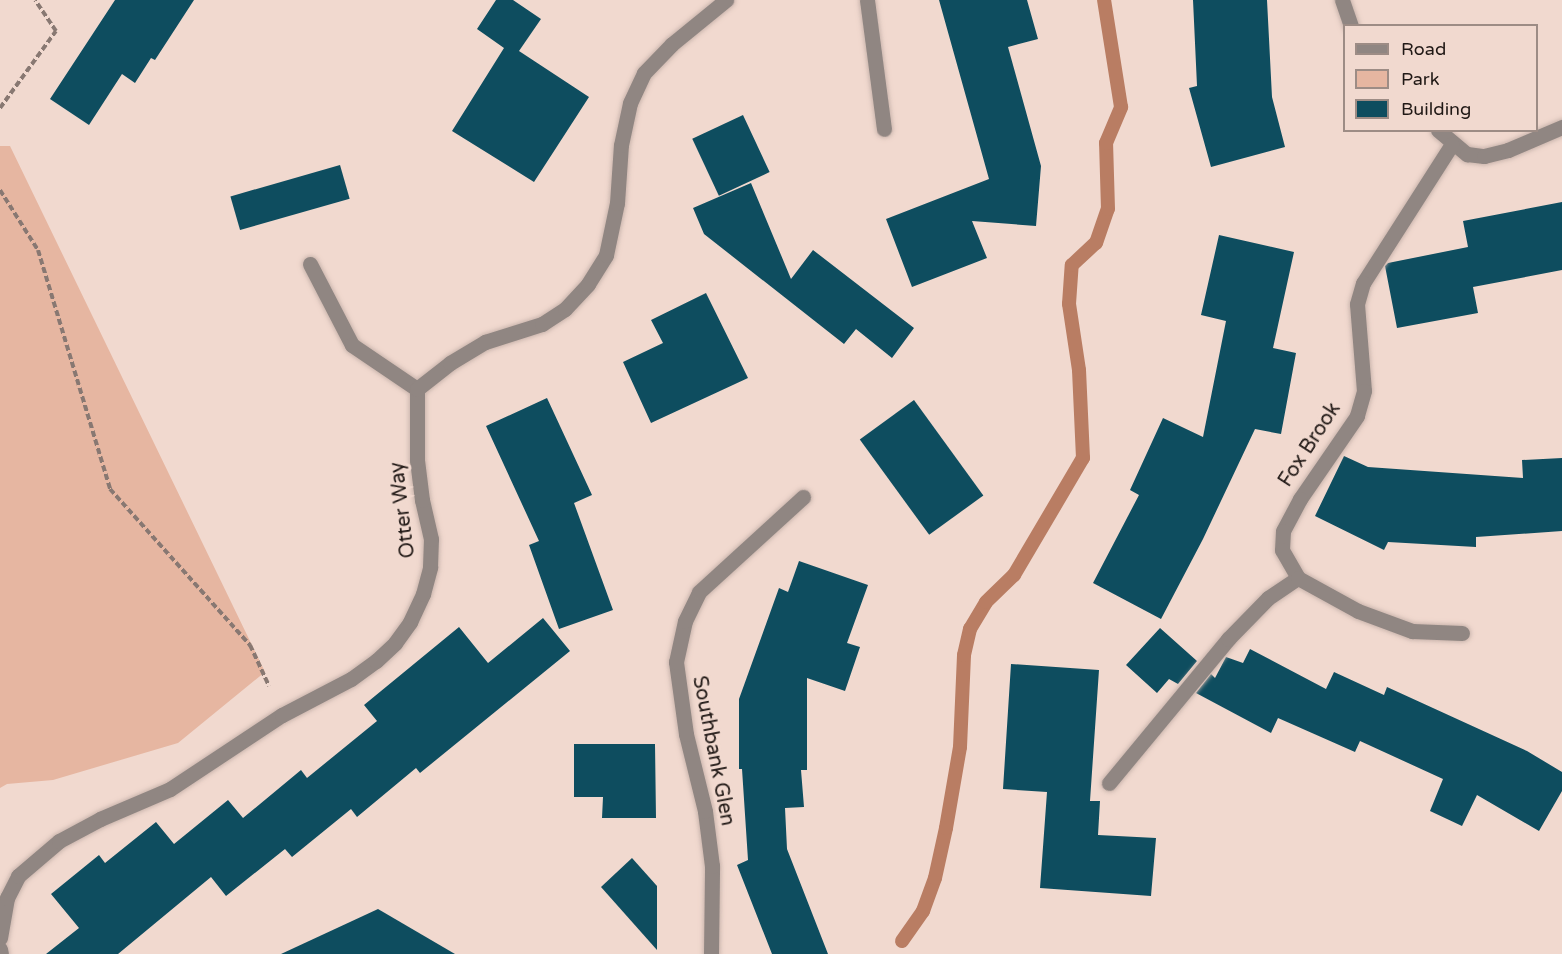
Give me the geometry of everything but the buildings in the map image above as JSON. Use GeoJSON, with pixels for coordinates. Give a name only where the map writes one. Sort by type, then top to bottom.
{"type":"FeatureCollection","features":[{"type":"Feature","properties":{"kind":"street"},"geometry":{"type":"LineString","coordinates":[[310,264],[352,345],[417,389],[450,363],[485,342],[542,324],[565,309],[588,284],[606,255],[618,203],[623,134],[630,103],[644,73],[672,44],[726,0]]}},
{"type":"Feature","properties":{"kind":"street"},"geometry":{"type":"LineString","coordinates":[[867,0],[884,129]]}},
{"type":"Feature","properties":{"kind":"street"},"geometry":{"type":"LineString","coordinates":[[1342,0],[1350,24]]}},
{"type":"Feature","properties":{"kind":"street"},"geometry":{"type":"LineString","coordinates":[[1440,132],[1467,154],[1484,156],[1508,150],[1562,127]]}},
{"type":"Feature","properties":{"kind":"street","name":"Fox Brook"},"geometry":{"type":"LineString","coordinates":[[1298,578],[1282,549],[1283,531],[1300,499],[1357,416],[1364,391],[1357,304],[1363,283],[1452,144]]}},
{"type":"Feature","properties":{"kind":"street","name":"Otter Way"},"geometry":{"type":"LineString","coordinates":[[0,938],[8,898],[18,876],[59,841],[100,819],[170,789],[282,715],[351,679],[376,661],[395,643],[410,622],[423,594],[430,567],[431,539],[422,500],[417,460],[417,389]]}},
{"type":"Feature","properties":{"kind":"street","name":"Southbank Glen"},"geometry":{"type":"LineString","coordinates":[[711,954],[712,866],[705,811],[686,734],[676,662],[685,621],[699,592],[803,497]]}},
{"type":"Feature","properties":{"kind":"street"},"geometry":{"type":"LineString","coordinates":[[1109,783],[1228,639],[1268,598],[1298,578],[1358,611],[1412,632],[1462,633]]}},
{"type":"Feature","properties":{"kind":"street"},"geometry":{"type":"LineString","coordinates":[[0,949],[1,954]]}},
{"type":"Feature","properties":{"kind":"path"},"geometry":{"type":"LineString","coordinates":[[0,108],[56,31],[35,0]]}},
{"type":"Feature","properties":{"kind":"path"},"geometry":{"type":"LineString","coordinates":[[0,190],[38,250],[110,489],[250,645],[282,715]]}},
{"type":"Feature","properties":{"kind":"green space"},"geometry":{"type":"Polygon","coordinates":[[[0,146],[10,146],[265,672],[178,743],[53,780],[7,784],[0,788],[0,146]]]}},
{"type":"Feature","properties":{"kind":"waterway"},"geometry":{"type":"LineString","coordinates":[[902,941],[923,911],[935,878],[946,828],[960,747],[964,655],[970,629],[986,602],[1014,575],[1083,458],[1079,370],[1069,304],[1072,265],[1096,243],[1108,209],[1106,143],[1121,107],[1104,0]]}}]}
